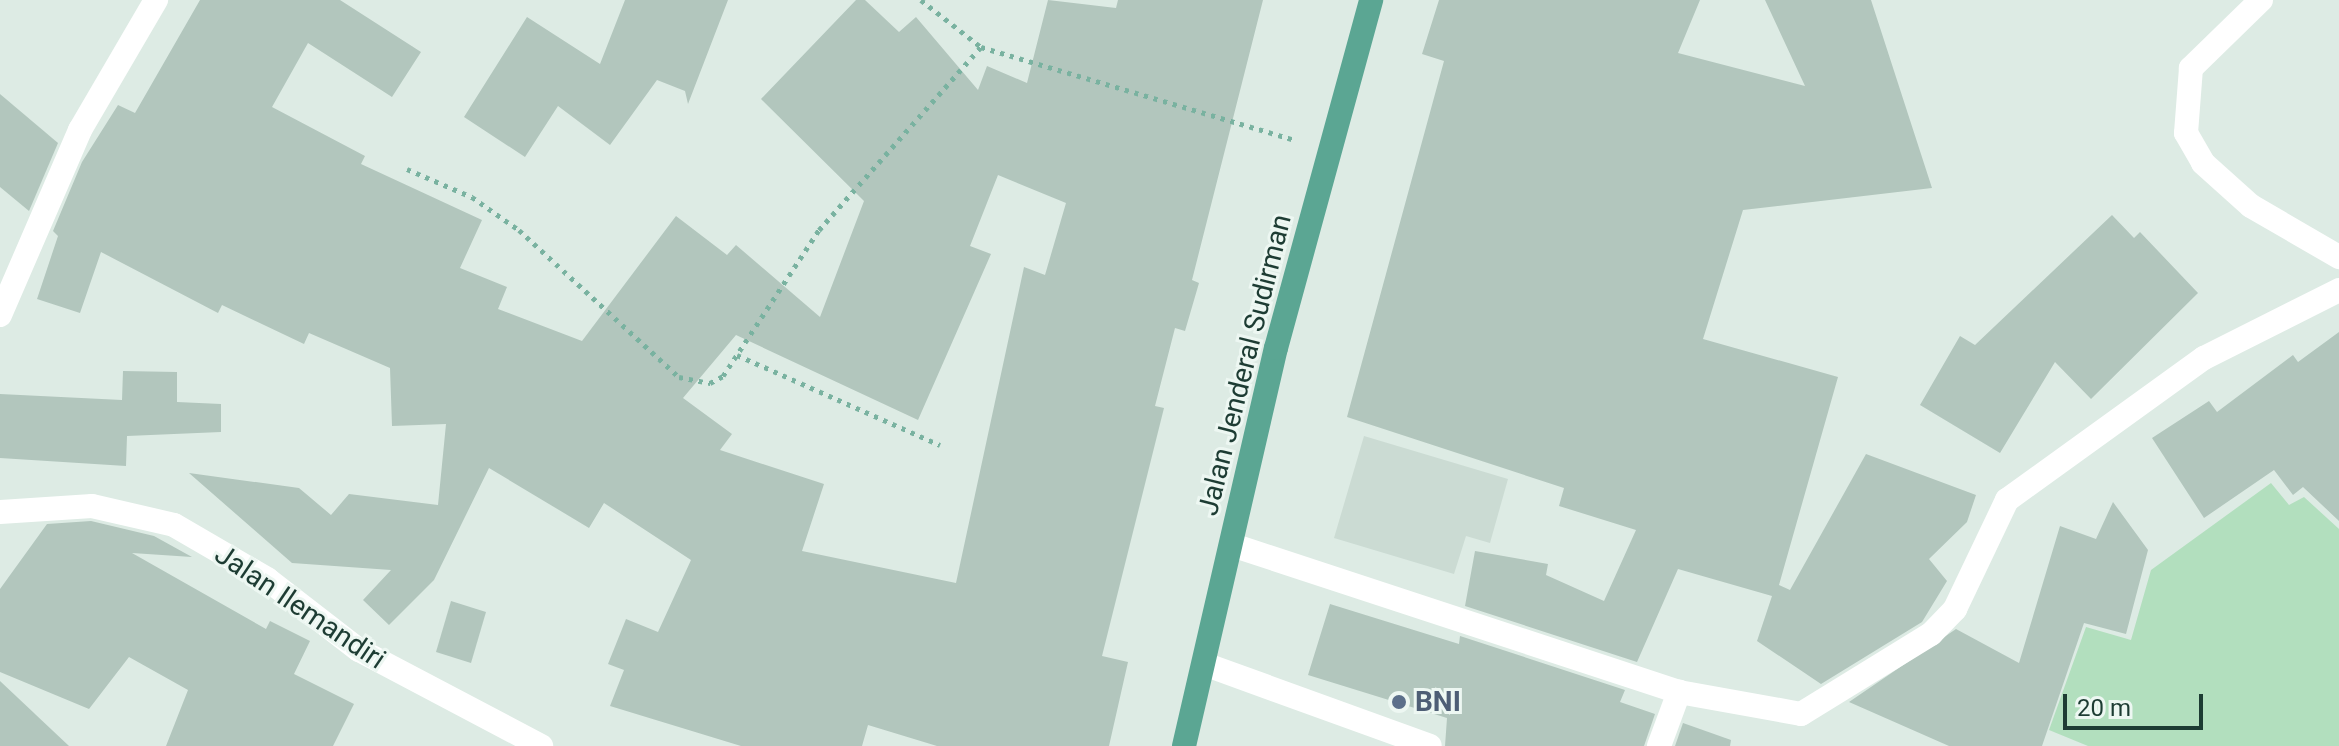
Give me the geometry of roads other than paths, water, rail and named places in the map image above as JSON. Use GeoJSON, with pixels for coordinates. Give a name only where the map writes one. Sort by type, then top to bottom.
{"type":"FeatureCollection","features":[{"type":"Feature","properties":{"kind":"main road","name":"Jalan Jenderal Sudirman"},"geometry":{"type":"LineString","coordinates":[[1184,746],[1371,0]]}},
{"type":"Feature","properties":{"kind":"street"},"geometry":{"type":"LineString","coordinates":[[0,315],[80,130],[156,0]]}},
{"type":"Feature","properties":{"kind":"street"},"geometry":{"type":"LineString","coordinates":[[2261,0],[2191,68],[2183,99],[2186,133],[2203,163],[2251,206],[2339,257]]}},
{"type":"Feature","properties":{"kind":"street"},"geometry":{"type":"LineString","coordinates":[[1232,545],[1679,692],[1778,713],[1821,706],[1931,634],[1955,609],[2007,500],[2204,358],[2339,290]]}},
{"type":"Feature","properties":{"kind":"street","name":"Jalan Ilemandiri"},"geometry":{"type":"LineString","coordinates":[[0,512],[92,506],[174,525],[267,579],[359,650],[541,746]]}},
{"type":"Feature","properties":{"kind":"street"},"geometry":{"type":"LineString","coordinates":[[1204,664],[1430,746]]}},
{"type":"Feature","properties":{"kind":"street"},"geometry":{"type":"LineString","coordinates":[[1659,746],[1679,692]]}},
{"type":"Feature","properties":{"kind":"place","name":"BNI"},"geometry":{"type":"Point","coordinates":[1399,702]}}]}
